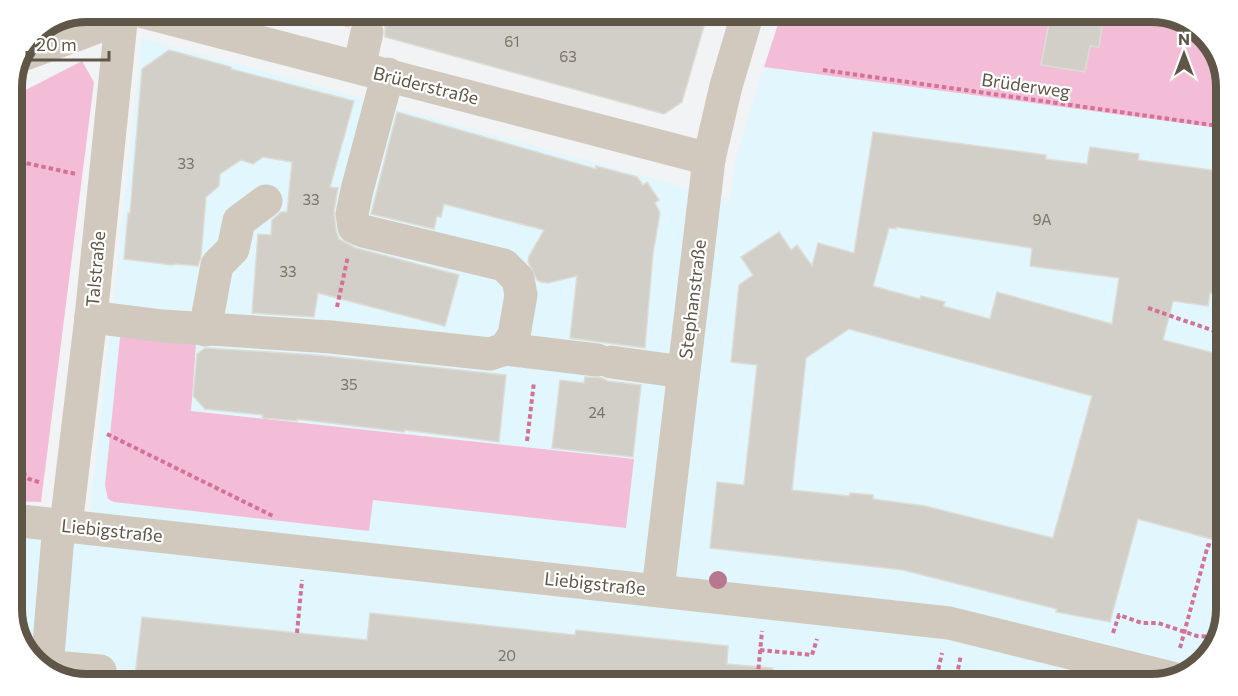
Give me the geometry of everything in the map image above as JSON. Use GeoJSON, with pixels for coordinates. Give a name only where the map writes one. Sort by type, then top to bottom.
{"type":"FeatureCollection","features":[{"type":"Feature","properties":{"kind":"street"},"geometry":{"type":"LineString","coordinates":[[34,50],[100,26],[105,22]]}},
{"type":"Feature","properties":{"kind":"street","name":"Talstraße"},"geometry":{"type":"LineString","coordinates":[[45,657],[62,525],[79,420],[121,22]]}},
{"type":"Feature","properties":{"kind":"street","name":"Brüderstraße"},"geometry":{"type":"LineString","coordinates":[[183,22],[709,159]]}},
{"type":"Feature","properties":{"kind":"street","name":"Stephanstraße"},"geometry":{"type":"LineString","coordinates":[[658,590],[709,159],[726,86],[745,22]]}},
{"type":"Feature","properties":{"kind":"street"},"geometry":{"type":"LineString","coordinates":[[367,32],[374,71],[352,214],[354,226],[363,231],[504,265],[518,279],[521,295],[514,335],[505,349]]}},
{"type":"Feature","properties":{"kind":"street"},"geometry":{"type":"LineString","coordinates":[[205,330],[218,265],[233,249],[239,221],[266,201]]}},
{"type":"Feature","properties":{"kind":"street"},"geometry":{"type":"LineString","coordinates":[[91,317],[205,330],[331,338],[490,354],[505,349],[683,372]]}},
{"type":"Feature","properties":{"kind":"street","name":"Liebigstraße"},"geometry":{"type":"LineString","coordinates":[[23,521],[949,623],[1154,674]]}},
{"type":"Feature","properties":{"kind":"street"},"geometry":{"type":"LineString","coordinates":[[60,667],[100,671],[100,674]]}},
{"type":"Feature","properties":{"kind":"path","name":"Brüderweg"},"geometry":{"type":"LineString","coordinates":[[823,70],[1215,125]]}},
{"type":"Feature","properties":{"kind":"path"},"geometry":{"type":"LineString","coordinates":[[23,162],[103,180]]}},
{"type":"Feature","properties":{"kind":"path"},"geometry":{"type":"LineString","coordinates":[[331,338],[354,226]]}},
{"type":"Feature","properties":{"kind":"path"},"geometry":{"type":"LineString","coordinates":[[1148,308],[1215,331]]}},
{"type":"Feature","properties":{"kind":"path"},"geometry":{"type":"LineString","coordinates":[[527,441],[537,354]]}},
{"type":"Feature","properties":{"kind":"path"},"geometry":{"type":"LineString","coordinates":[[79,420],[281,520]]}},
{"type":"Feature","properties":{"kind":"path"},"geometry":{"type":"LineString","coordinates":[[1181,644],[1208,545],[1216,547]]}},
{"type":"Feature","properties":{"kind":"path"},"geometry":{"type":"LineString","coordinates":[[297,633],[300,603]]}},
{"type":"Feature","properties":{"kind":"path"},"geometry":{"type":"LineString","coordinates":[[1115,626],[1119,615],[1142,623],[1158,623],[1197,636],[1209,637]]}},
{"type":"Feature","properties":{"kind":"path"},"geometry":{"type":"LineString","coordinates":[[758,674],[761,638]]}},
{"type":"Feature","properties":{"kind":"path"},"geometry":{"type":"LineString","coordinates":[[760,650],[812,655],[817,642]]}},
{"type":"Feature","properties":{"kind":"path"},"geometry":{"type":"LineString","coordinates":[[937,674],[942,653]]}},
{"type":"Feature","properties":{"kind":"path"},"geometry":{"type":"LineString","coordinates":[[957,674],[961,656]]}},
{"type":"Feature","properties":{"kind":"shaded area"},"geometry":{"type":"Polygon","coordinates":[[[779,22],[1159,23],[1183,31],[1207,55],[1215,83],[1215,128],[764,67],[779,22]]]}},
{"type":"Feature","properties":{"kind":"shaded area"},"geometry":{"type":"Polygon","coordinates":[[[142,38],[730,200],[736,158],[764,67],[1215,128],[1216,608],[1207,641],[1190,660],[1175,669],[1150,674],[79,673],[63,669],[48,660],[33,645],[26,629],[23,613],[23,511],[90,514],[142,38]]]}},
{"type":"Feature","properties":{"kind":"shaded area"},"geometry":{"type":"Polygon","coordinates":[[[82,61],[94,82],[41,502],[23,501],[23,91],[82,61]]]}},
{"type":"Feature","properties":{"kind":"shaded area"},"geometry":{"type":"Polygon","coordinates":[[[120,337],[196,344],[191,411],[634,459],[626,528],[373,500],[369,531],[114,502],[108,499],[105,485],[120,337]]]}},
{"type":"Feature","properties":{"kind":"building"},"geometry":{"type":"Polygon","coordinates":[[[331,22],[352,22],[349,27],[331,22]]]}},
{"type":"Feature","properties":{"kind":"building"},"geometry":{"type":"Polygon","coordinates":[[[382,22],[551,22],[561,25],[561,22],[705,22],[682,102],[664,114],[385,37],[385,26],[382,22]]]}},
{"type":"Feature","properties":{"kind":"building"},"geometry":{"type":"Polygon","coordinates":[[[1049,22],[1079,22],[1102,26],[1099,47],[1090,46],[1085,72],[1041,65],[1049,22]]]}},
{"type":"Feature","properties":{"kind":"building"},"geometry":{"type":"Polygon","coordinates":[[[169,50],[231,67],[231,69],[354,101],[330,187],[338,188],[334,211],[339,239],[356,248],[459,275],[445,326],[318,293],[314,317],[252,313],[258,234],[271,235],[272,220],[281,212],[287,212],[292,162],[263,157],[253,164],[241,160],[220,174],[219,186],[206,197],[201,257],[198,266],[124,259],[142,69],[169,50]]]}},
{"type":"Feature","properties":{"kind":"building"},"geometry":{"type":"Polygon","coordinates":[[[397,112],[596,169],[596,166],[637,177],[643,185],[647,182],[659,200],[655,203],[660,213],[653,253],[645,348],[570,338],[577,276],[548,283],[541,282],[537,280],[528,262],[544,230],[444,204],[441,217],[437,216],[434,229],[371,214],[397,112]]]}},
{"type":"Feature","properties":{"kind":"building"},"geometry":{"type":"Polygon","coordinates":[[[873,132],[1046,155],[1046,159],[1087,164],[1090,147],[1139,154],[1138,160],[1215,171],[1215,294],[1210,293],[1208,306],[1173,301],[1163,340],[1216,353],[1216,540],[1138,519],[1110,622],[1056,612],[1057,609],[903,570],[710,548],[717,482],[744,485],[757,365],[731,362],[739,285],[753,275],[741,257],[779,232],[791,250],[797,245],[812,266],[818,243],[854,253],[873,132]],[[896,227],[896,229],[889,228],[873,286],[920,299],[921,296],[945,302],[943,306],[990,319],[997,292],[1112,324],[1119,278],[1030,266],[1032,248],[896,227]],[[849,329],[806,358],[792,490],[849,496],[850,493],[873,495],[873,499],[925,506],[1053,538],[1092,396],[849,329]]]}},
{"type":"Feature","properties":{"kind":"building"},"geometry":{"type":"Polygon","coordinates":[[[205,348],[316,355],[506,375],[499,442],[297,419],[297,421],[262,418],[263,415],[205,409],[193,396],[197,354],[205,348]]]}},
{"type":"Feature","properties":{"kind":"building"},"geometry":{"type":"Polygon","coordinates":[[[585,377],[641,385],[633,457],[552,448],[560,380],[584,383],[585,377]]]}},
{"type":"Feature","properties":{"kind":"building"},"geometry":{"type":"Polygon","coordinates":[[[370,613],[575,635],[576,630],[728,646],[727,664],[773,668],[773,674],[135,674],[142,617],[367,640],[370,613]]]}}]}
